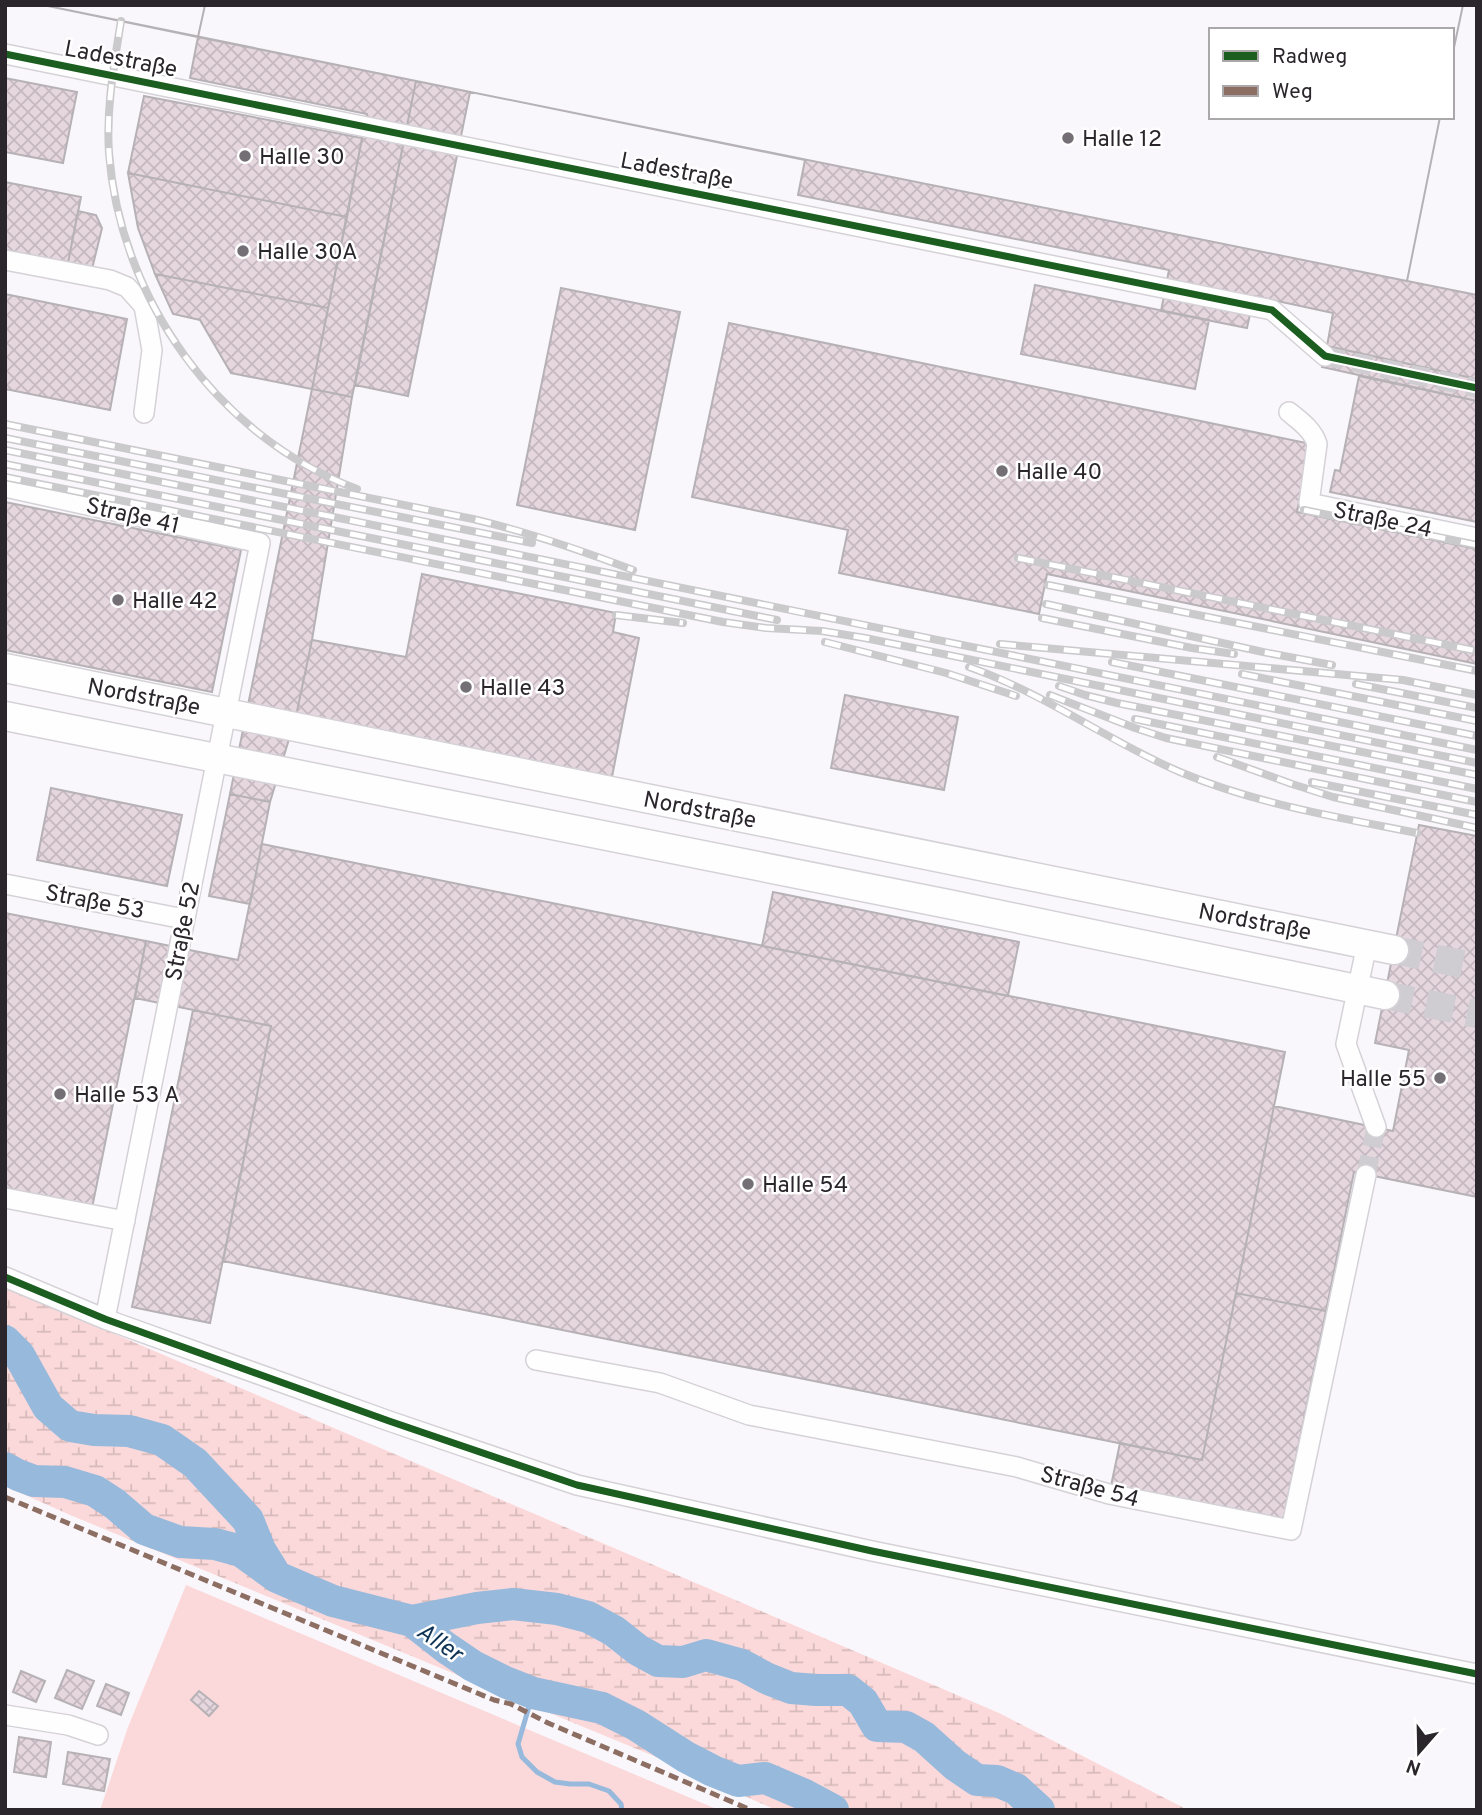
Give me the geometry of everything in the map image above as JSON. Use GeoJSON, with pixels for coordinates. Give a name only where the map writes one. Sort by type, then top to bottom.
{"type":"FeatureCollection","features":[{"type":"Feature","properties":{"kind":"street","name":"Ladestraße"},"geometry":{"type":"LineString","coordinates":[[5,54],[1272,310],[1325,356]]}},
{"type":"Feature","properties":{"kind":"street"},"geometry":{"type":"LineString","coordinates":[[5,260],[110,280],[127,286],[144,306],[152,350],[144,413]]}},
{"type":"Feature","properties":{"kind":"street","name":"Straße 24"},"geometry":{"type":"LineString","coordinates":[[1289,412],[1308,428],[1317,444],[1309,503],[1477,538]]}},
{"type":"Feature","properties":{"kind":"street","name":"Straße 41"},"geometry":{"type":"LineString","coordinates":[[5,487],[260,543]]}},
{"type":"Feature","properties":{"kind":"street","name":"Straße 52"},"geometry":{"type":"LineString","coordinates":[[105,1319],[260,543]]}},
{"type":"Feature","properties":{"kind":"street","name":"Nordstraße"},"geometry":{"type":"LineString","coordinates":[[5,668],[1380,947]]}},
{"type":"Feature","properties":{"kind":"street","name":"Nordstraße"},"geometry":{"type":"LineString","coordinates":[[5,716],[953,905],[1371,992]]}},
{"type":"Feature","properties":{"kind":"street"},"geometry":{"type":"LineString","coordinates":[[953,905],[961,862]]}},
{"type":"Feature","properties":{"kind":"street"},"geometry":{"type":"LineString","coordinates":[[1009,917],[1018,873]]}},
{"type":"Feature","properties":{"kind":"street","name":"Straße 53"},"geometry":{"type":"LineString","coordinates":[[5,884],[184,919]]}},
{"type":"Feature","properties":{"kind":"street"},"geometry":{"type":"LineString","coordinates":[[1376,1127],[1346,1044],[1371,992],[1380,947]]}},
{"type":"Feature","properties":{"kind":"street","name":"Straße 54"},"geometry":{"type":"LineString","coordinates":[[536,1360],[660,1383],[748,1415],[1017,1467],[1109,1494],[1291,1530],[1366,1175]]}},
{"type":"Feature","properties":{"kind":"street"},"geometry":{"type":"LineString","coordinates":[[5,1198],[125,1221]]}},
{"type":"Feature","properties":{"kind":"street"},"geometry":{"type":"LineString","coordinates":[[5,1277],[105,1319],[577,1485],[872,1551],[1477,1674]]}},
{"type":"Feature","properties":{"kind":"street"},"geometry":{"type":"LineString","coordinates":[[5,1715],[68,1725],[98,1735]]}},
{"type":"Feature","properties":{"kind":"green space"},"geometry":{"type":"Polygon","coordinates":[[[5,1287],[999,1713],[1188,1810],[776,1810],[673,1764],[70,1515],[5,1486],[5,1287]]]}},
{"type":"Feature","properties":{"kind":"green space"},"geometry":{"type":"Polygon","coordinates":[[[186,1585],[719,1810],[100,1810],[128,1727],[186,1585]]]}},
{"type":"Feature","properties":{"kind":"building","name":"Halle 12"},"geometry":{"type":"Polygon","coordinates":[[[43,5],[1477,5],[1477,379],[1327,346],[1333,313],[1254,296],[1247,328],[1161,311],[1169,270],[798,195],[805,160],[43,5]]]}},
{"type":"Feature","properties":{"kind":"building"},"geometry":{"type":"Polygon","coordinates":[[[43,5],[205,5],[198,37],[43,5]]]}},
{"type":"Feature","properties":{"kind":"building","name":"Halle 12"},"geometry":{"type":"Polygon","coordinates":[[[205,5],[1463,5],[1454,48],[1454,28],[1209,28],[1209,119],[1440,119],[1407,281],[198,37],[205,5]]]}},
{"type":"Feature","properties":{"kind":"building"},"geometry":{"type":"Polygon","coordinates":[[[1463,5],[1477,5],[1477,295],[1407,281],[1440,119],[1454,119],[1454,48],[1463,5]]]}},
{"type":"Feature","properties":{"kind":"building"},"geometry":{"type":"Polygon","coordinates":[[[198,37],[416,81],[352,397],[312,389],[367,114],[190,78],[198,37]]]}},
{"type":"Feature","properties":{"kind":"building"},"geometry":{"type":"Polygon","coordinates":[[[5,78],[77,92],[63,163],[5,152],[5,78]]]}},
{"type":"Feature","properties":{"kind":"building"},"geometry":{"type":"Polygon","coordinates":[[[416,81],[470,92],[408,396],[355,385],[416,81]]]}},
{"type":"Feature","properties":{"kind":"building","name":"Halle 30"},"geometry":{"type":"Polygon","coordinates":[[[144,96],[362,138],[347,217],[128,173],[144,96]]]}},
{"type":"Feature","properties":{"kind":"building","name":"Halle 30A"},"geometry":{"type":"Polygon","coordinates":[[[128,173],[347,217],[328,308],[155,274],[138,228],[128,173]]]}},
{"type":"Feature","properties":{"kind":"building"},"geometry":{"type":"Polygon","coordinates":[[[5,182],[81,197],[67,268],[5,256],[5,182]]]}},
{"type":"Feature","properties":{"kind":"building"},"geometry":{"type":"Polygon","coordinates":[[[78,211],[96,215],[102,228],[91,273],[67,268],[78,211]]]}},
{"type":"Feature","properties":{"kind":"building"},"geometry":{"type":"Polygon","coordinates":[[[155,274],[328,308],[312,389],[231,373],[200,320],[173,314],[155,274]]]}},
{"type":"Feature","properties":{"kind":"building"},"geometry":{"type":"Polygon","coordinates":[[[1035,285],[1209,320],[1195,389],[1021,354],[1035,285]]]}},
{"type":"Feature","properties":{"kind":"building"},"geometry":{"type":"Polygon","coordinates":[[[561,288],[680,312],[635,530],[517,505],[561,288]]]}},
{"type":"Feature","properties":{"kind":"building"},"geometry":{"type":"Polygon","coordinates":[[[5,294],[127,319],[110,410],[5,389],[5,294]]]}},
{"type":"Feature","properties":{"kind":"building","name":"Halle 40"},"geometry":{"type":"Polygon","coordinates":[[[729,323],[1311,444],[1297,512],[1477,549],[1477,664],[1047,574],[1039,614],[839,573],[848,530],[692,497],[729,323]]]}},
{"type":"Feature","properties":{"kind":"building"},"geometry":{"type":"Polygon","coordinates":[[[1327,346],[1477,379],[1477,401],[1322,367],[1327,346]]]}},
{"type":"Feature","properties":{"kind":"building"},"geometry":{"type":"Polygon","coordinates":[[[1359,376],[1477,401],[1477,522],[1330,492],[1335,470],[1340,471],[1359,376]]]}},
{"type":"Feature","properties":{"kind":"building"},"geometry":{"type":"Polygon","coordinates":[[[312,389],[352,397],[312,640],[296,716],[270,802],[230,794],[312,389]]]}},
{"type":"Feature","properties":{"kind":"building","name":"Halle 42"},"geometry":{"type":"Polygon","coordinates":[[[5,502],[241,550],[212,692],[5,650],[5,502]]]}},
{"type":"Feature","properties":{"kind":"building","name":"Halle 43"},"geometry":{"type":"Polygon","coordinates":[[[422,574],[616,613],[613,632],[639,638],[612,777],[296,716],[312,640],[406,657],[422,574]]]}},
{"type":"Feature","properties":{"kind":"building"},"geometry":{"type":"Polygon","coordinates":[[[845,695],[958,717],[944,790],[831,768],[845,695]]]}},
{"type":"Feature","properties":{"kind":"building"},"geometry":{"type":"Polygon","coordinates":[[[51,788],[182,815],[167,886],[37,860],[51,788]]]}},
{"type":"Feature","properties":{"kind":"building"},"geometry":{"type":"Polygon","coordinates":[[[230,794],[270,802],[250,904],[209,896],[230,794]]]}},
{"type":"Feature","properties":{"kind":"building","name":"Halle 55"},"geometry":{"type":"Polygon","coordinates":[[[1419,825],[1477,836],[1477,1197],[1354,1172],[1326,1311],[1236,1293],[1274,1106],[1393,1131],[1409,1050],[1375,1043],[1419,825]]]}},
{"type":"Feature","properties":{"kind":"building","name":"Halle 54"},"geometry":{"type":"Polygon","coordinates":[[[262,844],[1285,1052],[1202,1460],[223,1261],[271,1026],[135,998],[146,941],[238,960],[262,844]]]}},
{"type":"Feature","properties":{"kind":"building"},"geometry":{"type":"Polygon","coordinates":[[[773,892],[1019,942],[1008,996],[762,946],[773,892]]]}},
{"type":"Feature","properties":{"kind":"building","name":"Halle 53 A"},"geometry":{"type":"Polygon","coordinates":[[[5,913],[146,941],[92,1208],[5,1191],[5,913]]]}},
{"type":"Feature","properties":{"kind":"building"},"geometry":{"type":"Polygon","coordinates":[[[193,1010],[271,1026],[210,1323],[132,1307],[193,1010]]]}},
{"type":"Feature","properties":{"kind":"building"},"geometry":{"type":"Polygon","coordinates":[[[1236,1293],[1326,1311],[1283,1521],[1111,1486],[1120,1443],[1202,1460],[1236,1293]]]}},
{"type":"Feature","properties":{"kind":"building"},"geometry":{"type":"Polygon","coordinates":[[[67,1670],[94,1681],[82,1709],[55,1698],[67,1670]]]}},
{"type":"Feature","properties":{"kind":"building"},"geometry":{"type":"Polygon","coordinates":[[[21,1671],[45,1681],[36,1702],[13,1692],[21,1671]]]}},
{"type":"Feature","properties":{"kind":"building"},"geometry":{"type":"Polygon","coordinates":[[[106,1684],[129,1693],[121,1715],[97,1706],[106,1684]]]}},
{"type":"Feature","properties":{"kind":"building"},"geometry":{"type":"Polygon","coordinates":[[[199,1691],[218,1706],[209,1716],[191,1700],[199,1691]]]}},
{"type":"Feature","properties":{"kind":"building"},"geometry":{"type":"Polygon","coordinates":[[[19,1737],[51,1742],[46,1777],[14,1772],[19,1737]]]}},
{"type":"Feature","properties":{"kind":"building"},"geometry":{"type":"Polygon","coordinates":[[[68,1752],[110,1759],[104,1791],[63,1784],[68,1752]]]}},
{"type":"Feature","properties":{"kind":"waterway"},"geometry":{"type":"LineString","coordinates":[[5,1341],[19,1355],[48,1407],[70,1426],[129,1431],[162,1440],[195,1463],[248,1520],[260,1550],[273,1571]]}},
{"type":"Feature","properties":{"kind":"waterway","name":"Aller"},"geometry":{"type":"LineString","coordinates":[[5,1468],[34,1481],[65,1482],[95,1491],[144,1529],[180,1542],[215,1544],[241,1551],[277,1577],[333,1601],[412,1621],[473,1666],[505,1682],[533,1693],[602,1708],[713,1771],[738,1781],[765,1778],[833,1810]]}},
{"type":"Feature","properties":{"kind":"waterway"},"geometry":{"type":"LineString","coordinates":[[412,1621],[513,1604],[557,1609],[588,1617],[658,1661],[683,1662],[706,1655],[742,1665],[791,1688],[848,1690],[863,1702],[877,1726],[906,1727],[924,1737],[955,1765],[977,1780],[997,1781],[1016,1789],[1039,1810]]}},
{"type":"Feature","properties":{"kind":"waterway"},"geometry":{"type":"LineString","coordinates":[[533,1693],[518,1744],[522,1757],[537,1772],[555,1782],[589,1784],[609,1791],[621,1804],[622,1810]]}},
{"type":"Feature","properties":{"kind":"tunnel"},"geometry":{"type":"LineString","coordinates":[[1325,356],[1477,388]]}},
{"type":"Feature","properties":{"kind":"tunnel"},"geometry":{"type":"LineString","coordinates":[[1394,950],[1477,967]]}},
{"type":"Feature","properties":{"kind":"tunnel"},"geometry":{"type":"LineString","coordinates":[[1385,995],[1477,1014]]}},
{"type":"Feature","properties":{"kind":"tunnel"},"geometry":{"type":"LineString","coordinates":[[1366,1175],[1376,1127]]}},
{"type":"Feature","properties":{"kind":"railway"},"geometry":{"type":"LineString","coordinates":[[121,21],[113,70],[109,153],[117,207],[133,260],[156,310],[185,356],[220,398],[261,435],[307,466],[357,489]]}},
{"type":"Feature","properties":{"kind":"railway"},"geometry":{"type":"LineString","coordinates":[[5,424],[473,519],[554,542],[633,570]]}},
{"type":"Feature","properties":{"kind":"railway"},"geometry":{"type":"LineString","coordinates":[[5,438],[532,543]]}},
{"type":"Feature","properties":{"kind":"railway"},"geometry":{"type":"LineString","coordinates":[[5,450],[1477,750]]}},
{"type":"Feature","properties":{"kind":"railway"},"geometry":{"type":"LineString","coordinates":[[5,464],[777,620]]}},
{"type":"Feature","properties":{"kind":"railway"},"geometry":{"type":"LineString","coordinates":[[5,477],[723,622],[822,631],[865,638],[1477,763]]}},
{"type":"Feature","properties":{"kind":"railway"},"geometry":{"type":"LineString","coordinates":[[1304,510],[1477,545]]}},
{"type":"Feature","properties":{"kind":"railway"},"geometry":{"type":"LineString","coordinates":[[1018,558],[1477,651]]}},
{"type":"Feature","properties":{"kind":"railway"},"geometry":{"type":"LineString","coordinates":[[1048,585],[1477,671]]}},
{"type":"Feature","properties":{"kind":"railway"},"geometry":{"type":"LineString","coordinates":[[1046,604],[1332,665]]}},
{"type":"Feature","properties":{"kind":"railway"},"geometry":{"type":"LineString","coordinates":[[616,615],[683,623]]}},
{"type":"Feature","properties":{"kind":"railway"},"geometry":{"type":"LineString","coordinates":[[1042,618],[1234,654]]}},
{"type":"Feature","properties":{"kind":"railway"},"geometry":{"type":"LineString","coordinates":[[825,642],[946,673],[1016,696]]}},
{"type":"Feature","properties":{"kind":"railway"},"geometry":{"type":"LineString","coordinates":[[1000,644],[1403,680],[1477,695]]}},
{"type":"Feature","properties":{"kind":"railway"},"geometry":{"type":"LineString","coordinates":[[1112,662],[1477,736]]}},
{"type":"Feature","properties":{"kind":"railway"},"geometry":{"type":"LineString","coordinates":[[969,667],[1050,703],[1153,760],[1209,783],[1297,808],[1417,833]]}},
{"type":"Feature","properties":{"kind":"railway"},"geometry":{"type":"LineString","coordinates":[[1242,674],[1477,721]]}},
{"type":"Feature","properties":{"kind":"railway"},"geometry":{"type":"LineString","coordinates":[[1356,684],[1477,708]]}},
{"type":"Feature","properties":{"kind":"railway"},"geometry":{"type":"LineString","coordinates":[[1059,686],[1117,703],[1477,775]]}},
{"type":"Feature","properties":{"kind":"railway"},"geometry":{"type":"LineString","coordinates":[[1050,695],[1166,738],[1477,802]]}},
{"type":"Feature","properties":{"kind":"railway"},"geometry":{"type":"LineString","coordinates":[[1135,719],[1477,789]]}},
{"type":"Feature","properties":{"kind":"railway"},"geometry":{"type":"LineString","coordinates":[[1217,757],[1333,797],[1477,828]]}},
{"type":"Feature","properties":{"kind":"railway"},"geometry":{"type":"LineString","coordinates":[[1312,782],[1477,815]]}},
{"type":"Feature","properties":{"kind":"marked path"},"geometry":{"type":"LineString","coordinates":[[5,1497],[494,1700],[511,1704],[548,1723],[751,1810]]}},
{"type":"Feature","properties":{"kind":"cycle path"},"geometry":{"type":"LineString","coordinates":[[5,54],[1272,310],[1325,356],[1477,388]]}},
{"type":"Feature","properties":{"kind":"cycle path"},"geometry":{"type":"LineString","coordinates":[[5,1277],[105,1319],[577,1485],[872,1551],[1477,1674]]}},
{"type":"Feature","properties":{"kind":"place","name":"Halle 12"},"geometry":{"type":"Point","coordinates":[1068,138]}},
{"type":"Feature","properties":{"kind":"place","name":"Halle 30"},"geometry":{"type":"Point","coordinates":[245,156]}},
{"type":"Feature","properties":{"kind":"place","name":"Halle 30A"},"geometry":{"type":"Point","coordinates":[243,251]}},
{"type":"Feature","properties":{"kind":"place","name":"Halle 40"},"geometry":{"type":"Point","coordinates":[1002,471]}},
{"type":"Feature","properties":{"kind":"place","name":"Halle 42"},"geometry":{"type":"Point","coordinates":[118,600]}},
{"type":"Feature","properties":{"kind":"place","name":"Halle 43"},"geometry":{"type":"Point","coordinates":[466,687]}},
{"type":"Feature","properties":{"kind":"place","name":"Halle 55"},"geometry":{"type":"Point","coordinates":[1440,1078]}},
{"type":"Feature","properties":{"kind":"place","name":"Halle 53 A"},"geometry":{"type":"Point","coordinates":[60,1094]}},
{"type":"Feature","properties":{"kind":"place","name":"Halle 54"},"geometry":{"type":"Point","coordinates":[748,1184]}}]}
